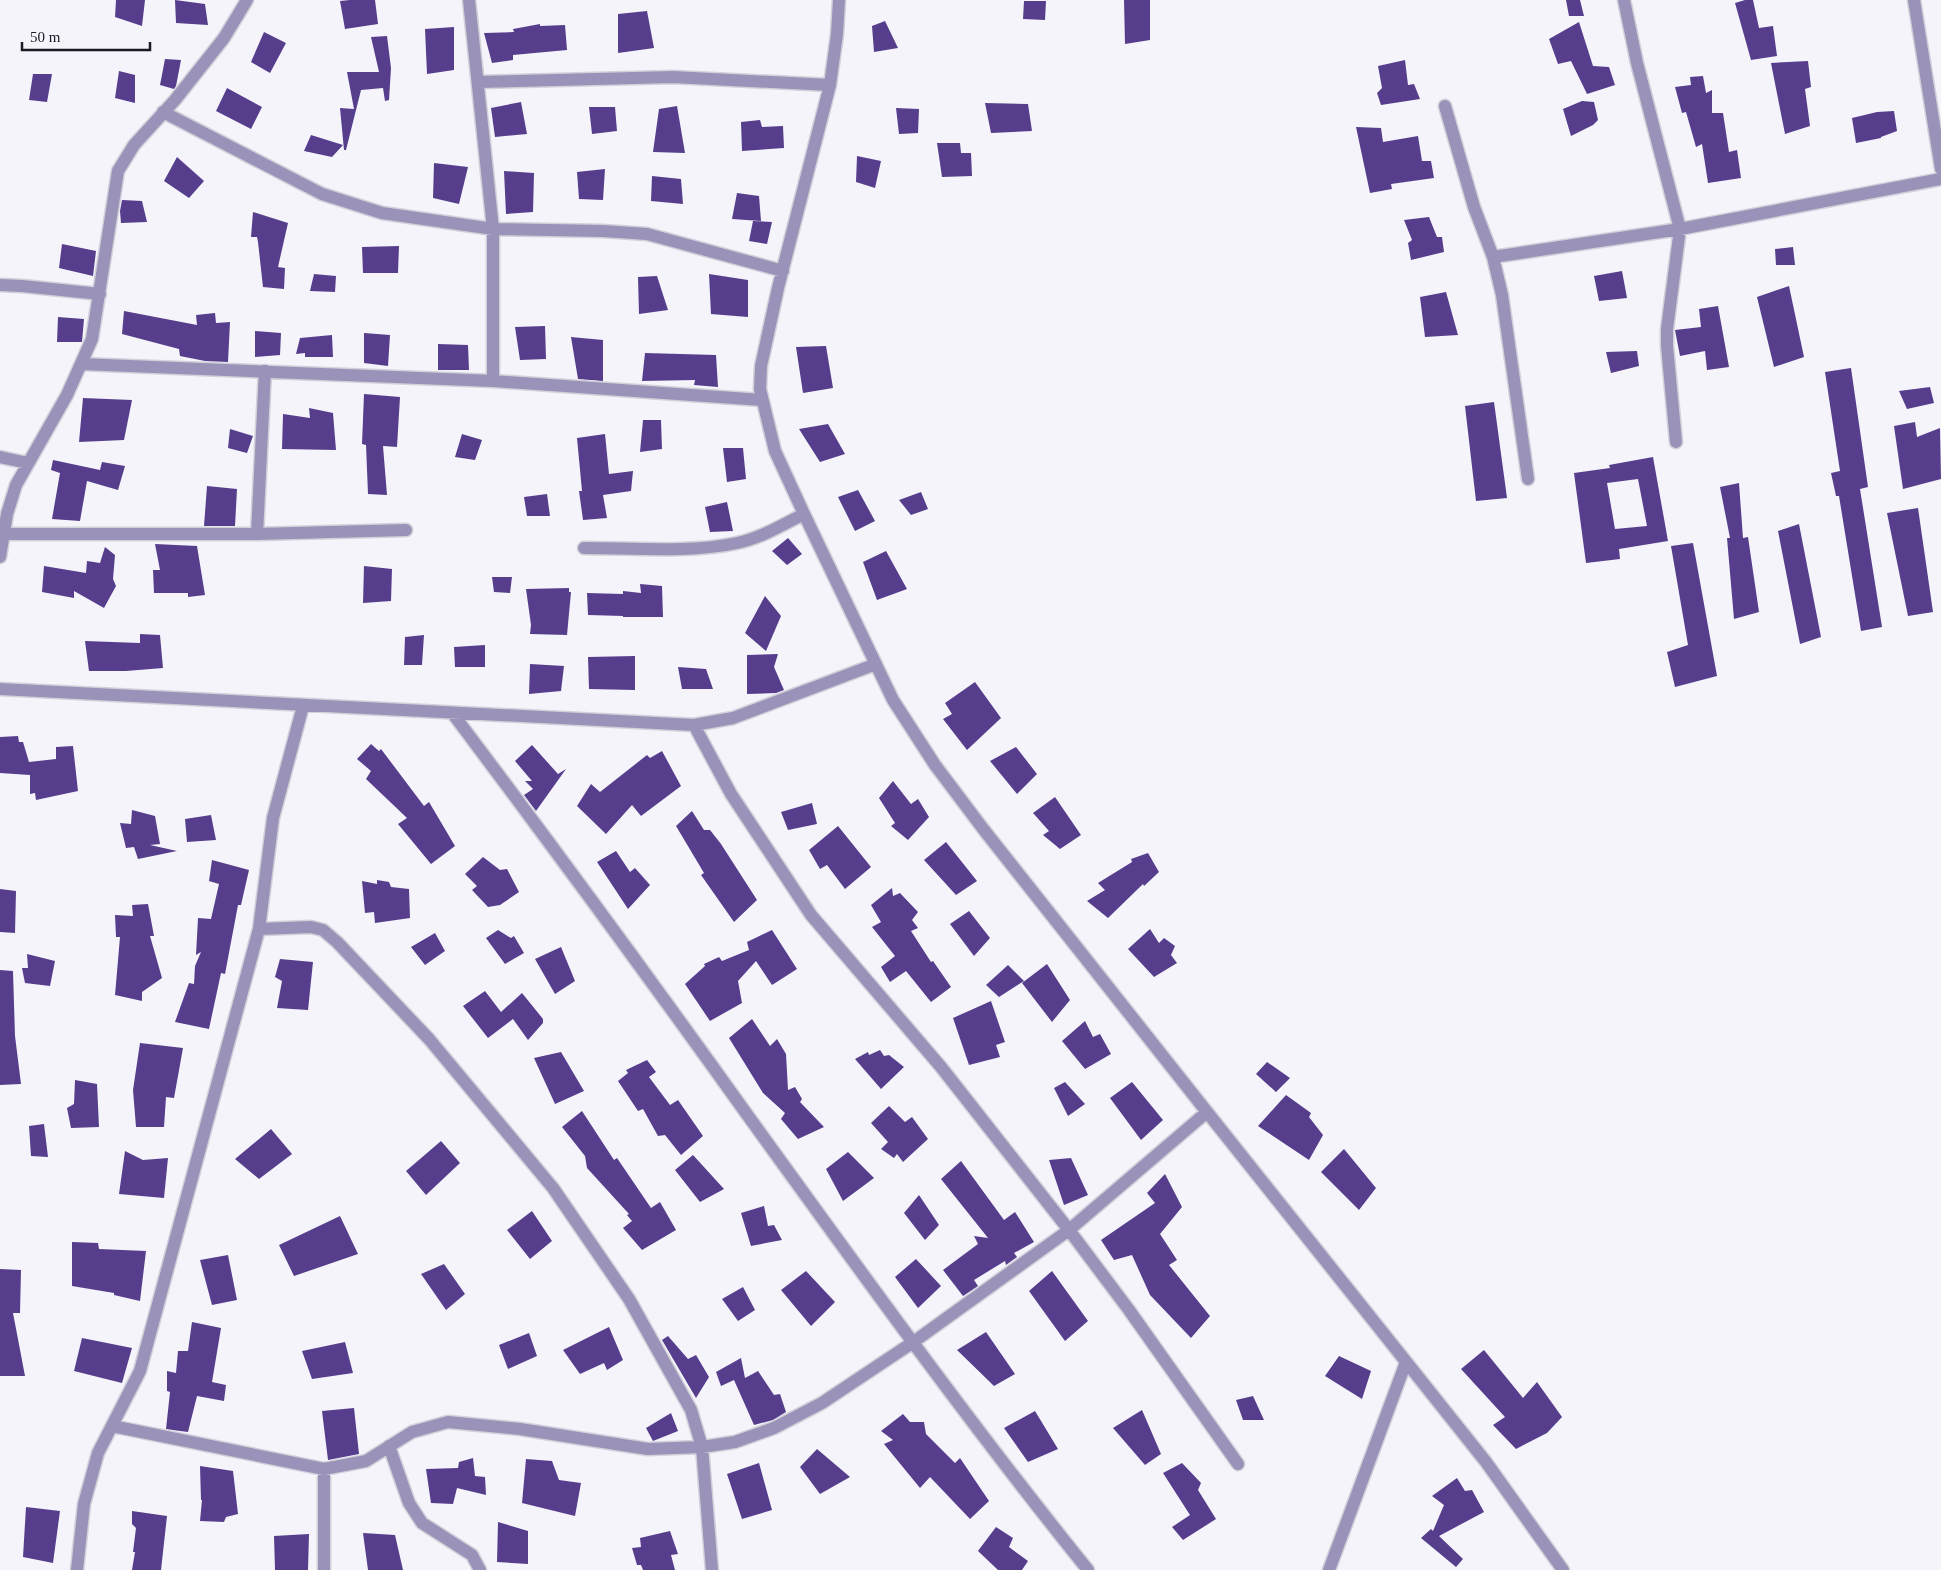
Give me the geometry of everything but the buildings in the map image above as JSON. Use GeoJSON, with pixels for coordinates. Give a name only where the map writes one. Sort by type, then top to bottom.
{"type":"FeatureCollection","features":[{"type":"Feature","properties":{"kind":"street"},"geometry":{"type":"LineString","coordinates":[[0,557],[7,514],[16,485],[67,395],[92,339],[118,171],[134,145],[164,112],[224,38],[247,0]]}},
{"type":"Feature","properties":{"kind":"street"},"geometry":{"type":"LineString","coordinates":[[469,0],[493,229],[493,381]]}},
{"type":"Feature","properties":{"kind":"street"},"geometry":{"type":"LineString","coordinates":[[839,0],[837,34],[830,85],[760,366],[762,400],[775,451],[804,514],[894,700],[935,765],[1206,1112],[1486,1462],[1563,1570]]}},
{"type":"Feature","properties":{"kind":"street"},"geometry":{"type":"LineString","coordinates":[[1624,0],[1637,64],[1680,229],[1666,329],[1676,442]]}},
{"type":"Feature","properties":{"kind":"street"},"geometry":{"type":"LineString","coordinates":[[1914,0],[1941,169]]}},
{"type":"Feature","properties":{"kind":"street"},"geometry":{"type":"LineString","coordinates":[[478,82],[673,77],[830,85]]}},
{"type":"Feature","properties":{"kind":"street"},"geometry":{"type":"LineString","coordinates":[[1445,106],[1474,207],[1493,257],[1502,295],[1528,479]]}},
{"type":"Feature","properties":{"kind":"street"},"geometry":{"type":"LineString","coordinates":[[164,112],[322,194],[382,214],[493,229],[603,231],[647,234],[783,271]]}},
{"type":"Feature","properties":{"kind":"street"},"geometry":{"type":"LineString","coordinates":[[1493,257],[1680,229],[1941,179]]}},
{"type":"Feature","properties":{"kind":"street"},"geometry":{"type":"LineString","coordinates":[[0,285],[100,294]]}},
{"type":"Feature","properties":{"kind":"street"},"geometry":{"type":"LineString","coordinates":[[81,364],[493,381],[762,400]]}},
{"type":"Feature","properties":{"kind":"street"},"geometry":{"type":"LineString","coordinates":[[257,534],[265,371]]}},
{"type":"Feature","properties":{"kind":"street"},"geometry":{"type":"LineString","coordinates":[[0,457],[28,463]]}},
{"type":"Feature","properties":{"kind":"street"},"geometry":{"type":"LineString","coordinates":[[584,548],[702,548],[738,543],[763,535],[804,514]]}},
{"type":"Feature","properties":{"kind":"street"},"geometry":{"type":"LineString","coordinates":[[4,534],[257,534],[406,530]]}},
{"type":"Feature","properties":{"kind":"street"},"geometry":{"type":"LineString","coordinates":[[0,689],[694,725],[733,718],[876,664]]}},
{"type":"Feature","properties":{"kind":"street"},"geometry":{"type":"LineString","coordinates":[[77,1570],[84,1504],[98,1453],[140,1371],[259,928],[273,818],[303,706]]}},
{"type":"Feature","properties":{"kind":"street"},"geometry":{"type":"LineString","coordinates":[[453,714],[604,915],[912,1342],[1019,1485],[1088,1570]]}},
{"type":"Feature","properties":{"kind":"street"},"geometry":{"type":"LineString","coordinates":[[694,725],[731,794],[812,915],[941,1066],[1069,1230],[1129,1310],[1238,1464]]}},
{"type":"Feature","properties":{"kind":"street"},"geometry":{"type":"LineString","coordinates":[[259,928],[311,927],[323,930],[337,942],[428,1039],[553,1188],[629,1298],[691,1410],[702,1447],[712,1570]]}},
{"type":"Feature","properties":{"kind":"street"},"geometry":{"type":"LineString","coordinates":[[112,1426],[324,1470],[366,1461],[412,1432],[448,1422],[520,1429],[648,1449],[702,1447],[735,1442],[774,1428],[822,1403],[912,1342],[1069,1230],[1206,1112]]}},
{"type":"Feature","properties":{"kind":"street"},"geometry":{"type":"LineString","coordinates":[[1329,1570],[1406,1362]]}},
{"type":"Feature","properties":{"kind":"street"},"geometry":{"type":"LineString","coordinates":[[389,1446],[409,1503],[422,1524],[472,1555],[480,1570]]}},
{"type":"Feature","properties":{"kind":"street"},"geometry":{"type":"LineString","coordinates":[[324,1470],[324,1570]]}}]}
